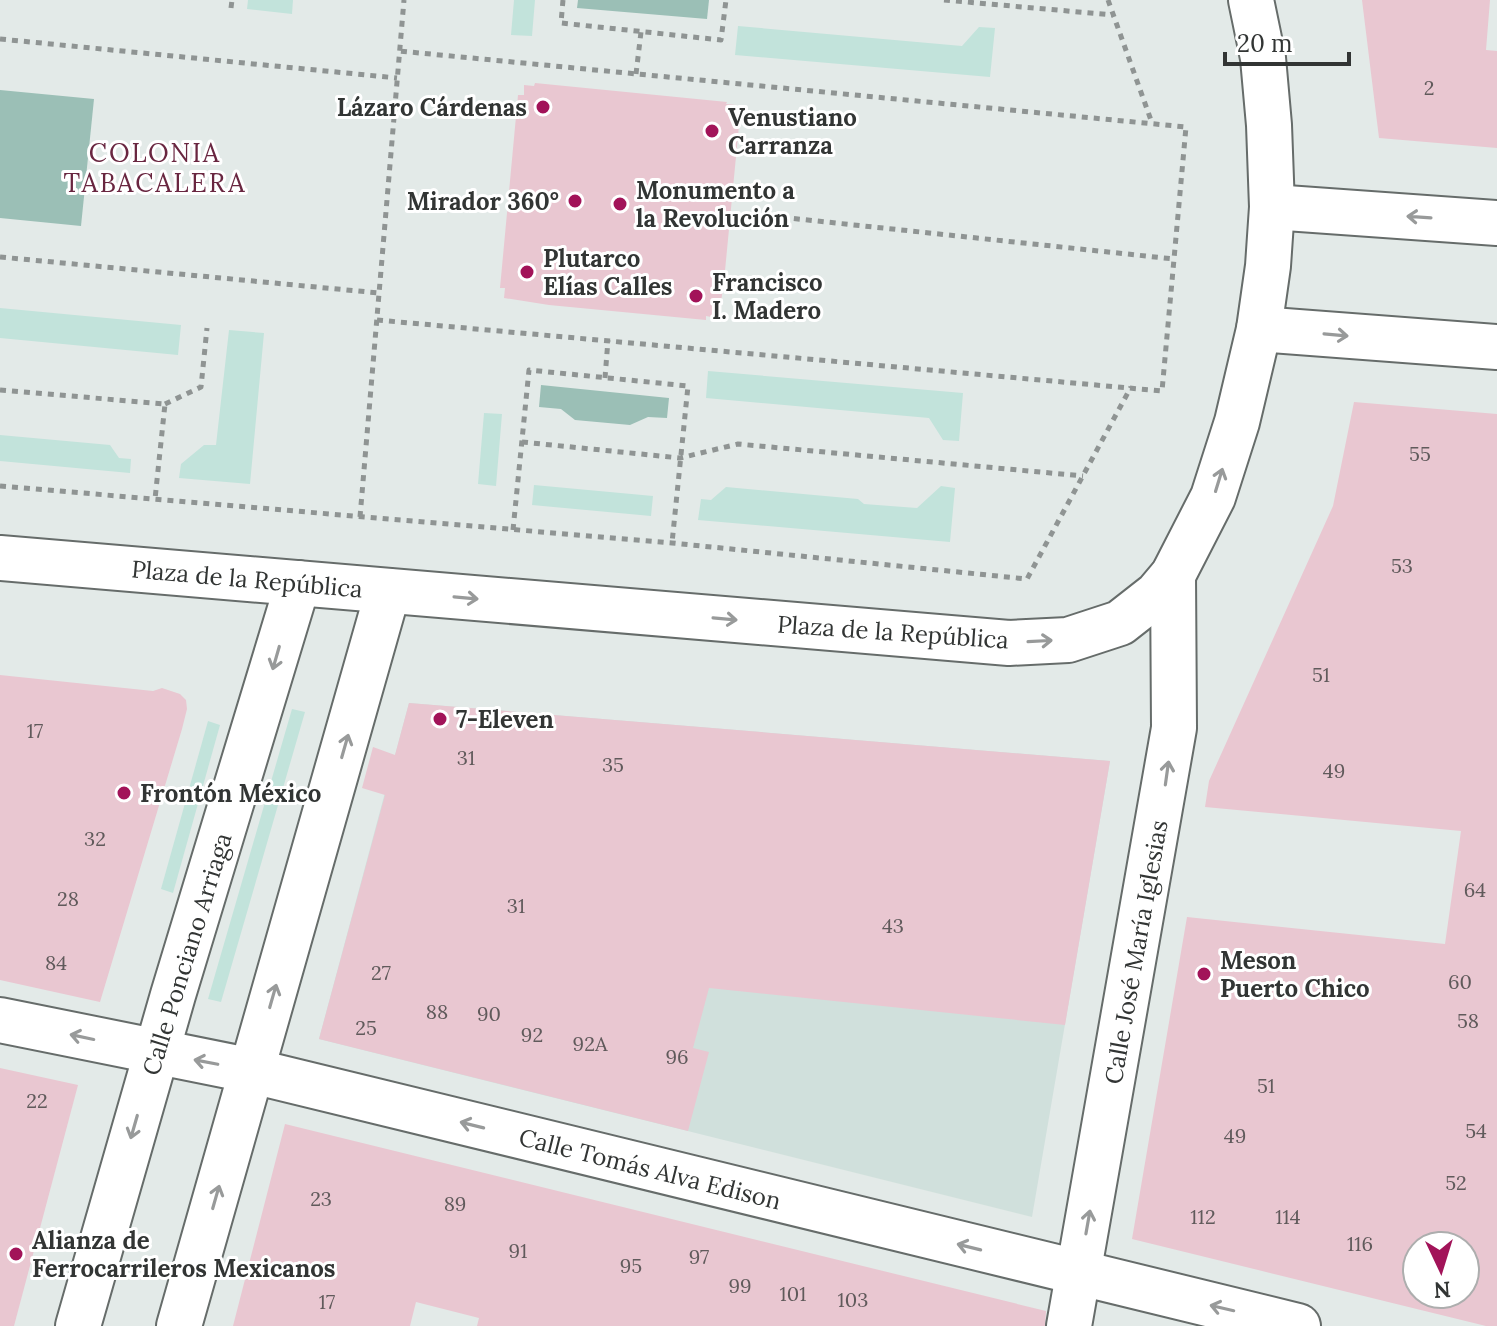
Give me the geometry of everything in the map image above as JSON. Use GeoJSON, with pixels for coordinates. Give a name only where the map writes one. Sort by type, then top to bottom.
{"type":"FeatureCollection","features":[{"type":"Feature","properties":{"kind":"street","name":"Plaza de la República"},"geometry":{"type":"LineString","coordinates":[[0,558],[1009,643],[1068,640],[1120,623],[1157,594],[1173,575],[1213,497],[1237,422],[1259,329],[1272,207],[1263,58],[1251,0]]}},
{"type":"Feature","properties":{"kind":"street"},"geometry":{"type":"LineString","coordinates":[[1272,207],[1497,223]]}},
{"type":"Feature","properties":{"kind":"street"},"geometry":{"type":"LineString","coordinates":[[1259,329],[1497,347]]}},
{"type":"Feature","properties":{"kind":"street"},"geometry":{"type":"LineString","coordinates":[[0,577],[51,563]]}},
{"type":"Feature","properties":{"kind":"street","name":"Calle José María Iglesias"},"geometry":{"type":"LineString","coordinates":[[1069,1326],[1174,728],[1173,575]]}},
{"type":"Feature","properties":{"kind":"street","name":"Calle Ponciano Arriaga"},"geometry":{"type":"LineString","coordinates":[[78,1326],[141,1103],[298,583]]}},
{"type":"Feature","properties":{"kind":"street"},"geometry":{"type":"LineString","coordinates":[[179,1326],[388,591]]}},
{"type":"Feature","properties":{"kind":"street","name":"Calle Tomás Alva Edison"},"geometry":{"type":"LineString","coordinates":[[0,1020],[253,1071],[1298,1326]]}},
{"type":"Feature","properties":{"kind":"path"},"geometry":{"type":"LineString","coordinates":[[231,8],[232,0]]}},
{"type":"Feature","properties":{"kind":"path"},"geometry":{"type":"LineString","coordinates":[[360,517],[404,0]]}},
{"type":"Feature","properties":{"kind":"path"},"geometry":{"type":"LineString","coordinates":[[563,0],[561,23],[721,40],[726,0]]}},
{"type":"Feature","properties":{"kind":"path"},"geometry":{"type":"LineString","coordinates":[[944,0],[1113,15]]}},
{"type":"Feature","properties":{"kind":"path"},"geometry":{"type":"LineString","coordinates":[[1108,0],[1152,124]]}},
{"type":"Feature","properties":{"kind":"path"},"geometry":{"type":"LineString","coordinates":[[636,74],[641,32]]}},
{"type":"Feature","properties":{"kind":"path"},"geometry":{"type":"LineString","coordinates":[[0,39],[397,78]]}},
{"type":"Feature","properties":{"kind":"path"},"geometry":{"type":"LineString","coordinates":[[377,320],[1162,391],[1186,127],[399,51]]}},
{"type":"Feature","properties":{"kind":"path"},"geometry":{"type":"LineString","coordinates":[[770,216],[1174,259]]}},
{"type":"Feature","properties":{"kind":"path"},"geometry":{"type":"LineString","coordinates":[[0,257],[379,293]]}},
{"type":"Feature","properties":{"kind":"path"},"geometry":{"type":"LineString","coordinates":[[0,390],[165,404],[201,387],[207,328]]}},
{"type":"Feature","properties":{"kind":"path"},"geometry":{"type":"LineString","coordinates":[[605,378],[608,340]]}},
{"type":"Feature","properties":{"kind":"path"},"geometry":{"type":"LineString","coordinates":[[513,530],[529,370],[688,386],[672,543]]}},
{"type":"Feature","properties":{"kind":"path"},"geometry":{"type":"LineString","coordinates":[[0,486],[672,543],[1027,579],[1131,387]]}},
{"type":"Feature","properties":{"kind":"path"},"geometry":{"type":"LineString","coordinates":[[155,499],[165,404]]}},
{"type":"Feature","properties":{"kind":"path"},"geometry":{"type":"LineString","coordinates":[[522,442],[680,458],[738,444],[1083,476]]}},
{"type":"Feature","properties":{"kind":"shaded area"},"geometry":{"type":"Polygon","coordinates":[[[248,0],[293,0],[292,14],[247,9],[248,0]]]}},
{"type":"Feature","properties":{"kind":"shaded area"},"geometry":{"type":"Polygon","coordinates":[[[514,0],[535,0],[532,36],[511,35],[514,0]]]}},
{"type":"Feature","properties":{"kind":"shaded area"},"geometry":{"type":"Polygon","coordinates":[[[578,0],[709,0],[707,19],[577,8],[578,0]]]}},
{"type":"Feature","properties":{"kind":"shaded area"},"geometry":{"type":"Polygon","coordinates":[[[738,26],[962,46],[979,27],[995,28],[990,77],[735,55],[738,26]]]}},
{"type":"Feature","properties":{"kind":"shaded area"},"geometry":{"type":"Polygon","coordinates":[[[0,90],[94,99],[81,226],[0,218],[0,90]]]}},
{"type":"Feature","properties":{"kind":"shaded area"},"geometry":{"type":"Polygon","coordinates":[[[0,308],[181,325],[178,355],[0,338],[0,308]]]}},
{"type":"Feature","properties":{"kind":"shaded area"},"geometry":{"type":"Polygon","coordinates":[[[229,330],[264,333],[250,484],[179,478],[181,464],[204,445],[216,445],[229,330]]]}},
{"type":"Feature","properties":{"kind":"shaded area"},"geometry":{"type":"Polygon","coordinates":[[[708,371],[963,393],[959,441],[943,440],[929,418],[706,398],[708,371]]]}},
{"type":"Feature","properties":{"kind":"shaded area"},"geometry":{"type":"Polygon","coordinates":[[[541,385],[669,398],[667,418],[648,417],[630,425],[575,420],[561,409],[539,407],[541,385]]]}},
{"type":"Feature","properties":{"kind":"shaded area"},"geometry":{"type":"Polygon","coordinates":[[[484,413],[502,414],[496,486],[478,484],[484,413]]]}},
{"type":"Feature","properties":{"kind":"shaded area"},"geometry":{"type":"Polygon","coordinates":[[[0,435],[110,445],[119,458],[131,459],[130,473],[0,461],[0,435]]]}},
{"type":"Feature","properties":{"kind":"shaded area"},"geometry":{"type":"Polygon","coordinates":[[[534,485],[653,496],[651,516],[532,505],[534,485]]]}},
{"type":"Feature","properties":{"kind":"shaded area"},"geometry":{"type":"Polygon","coordinates":[[[941,486],[955,488],[950,542],[698,520],[701,499],[711,500],[726,487],[858,499],[864,504],[917,508],[941,486]]]}},
{"type":"Feature","properties":{"kind":"shaded area"},"geometry":{"type":"Polygon","coordinates":[[[409,703],[1110,761],[1032,1217],[319,1039],[409,703]]]}},
{"type":"Feature","properties":{"kind":"shaded area"},"geometry":{"type":"Polygon","coordinates":[[[292,709],[305,712],[221,1002],[208,999],[292,709]]]}},
{"type":"Feature","properties":{"kind":"shaded area"},"geometry":{"type":"Polygon","coordinates":[[[208,721],[220,725],[173,893],[161,889],[208,721]]]}},
{"type":"Feature","properties":{"kind":"building"},"geometry":{"type":"Polygon","coordinates":[[[1362,0],[1490,0],[1486,50],[1497,51],[1497,148],[1379,138],[1362,0]]]}},
{"type":"Feature","properties":{"kind":"building","name":"Monumento a la Revolución"},"geometry":{"type":"Polygon","coordinates":[[[535,83],[736,105],[735,115],[740,115],[724,281],[716,318],[706,316],[706,320],[504,298],[505,288],[500,288],[518,95],[524,95],[524,85],[534,86],[535,83]]]}},
{"type":"Feature","properties":{"kind":"building"},"geometry":{"type":"Polygon","coordinates":[[[1354,402],[1497,414],[1497,1326],[1421,1310],[1481,1310],[1481,1230],[1401,1230],[1401,1305],[1132,1239],[1187,917],[1445,944],[1461,831],[1205,807],[1209,781],[1333,506],[1354,402]]]}},
{"type":"Feature","properties":{"kind":"building"},"geometry":{"type":"Polygon","coordinates":[[[0,675],[153,691],[162,688],[180,694],[186,700],[182,729],[100,1002],[0,980],[0,675]]]}},
{"type":"Feature","properties":{"kind":"building"},"geometry":{"type":"Polygon","coordinates":[[[409,703],[1110,761],[1065,1025],[709,988],[693,1048],[709,1052],[688,1131],[319,1039],[385,795],[362,788],[373,747],[395,755],[409,703]]]}},
{"type":"Feature","properties":{"kind":"building"},"geometry":{"type":"Polygon","coordinates":[[[0,1068],[78,1085],[14,1326],[0,1326],[0,1068]]]}},
{"type":"Feature","properties":{"kind":"building"},"geometry":{"type":"Polygon","coordinates":[[[285,1124],[1046,1311],[1045,1326],[477,1326],[479,1318],[416,1302],[410,1326],[233,1326],[285,1124]]]}},
{"type":"Feature","properties":{"kind":"place","name":"Lázaro Cárdenas"},"geometry":{"type":"Point","coordinates":[543,107]}},
{"type":"Feature","properties":{"kind":"place","name":"Venustiano Carranza"},"geometry":{"type":"Point","coordinates":[712,131]}},
{"type":"Feature","properties":{"kind":"place","name":"Mirador 360°"},"geometry":{"type":"Point","coordinates":[575,201]}},
{"type":"Feature","properties":{"kind":"place","name":"Monumento a la Revolución"},"geometry":{"type":"Point","coordinates":[620,204]}},
{"type":"Feature","properties":{"kind":"place","name":"Plutarco Elías Calles"},"geometry":{"type":"Point","coordinates":[527,272]}},
{"type":"Feature","properties":{"kind":"place","name":"Francisco I. Madero"},"geometry":{"type":"Point","coordinates":[696,296]}},
{"type":"Feature","properties":{"kind":"place","name":"7-Eleven"},"geometry":{"type":"Point","coordinates":[440,719]}},
{"type":"Feature","properties":{"kind":"place","name":"Frontón México"},"geometry":{"type":"Point","coordinates":[124,793]}},
{"type":"Feature","properties":{"kind":"place","name":"Meson Puerto Chico"},"geometry":{"type":"Point","coordinates":[1204,974]}},
{"type":"Feature","properties":{"kind":"place","name":"Alianza de Ferrocarrileros Mexicanos"},"geometry":{"type":"Point","coordinates":[16,1254]}},
{"type":"Feature","properties":{"kind":"district","name":"COLONIA TABACALERA"},"geometry":{"type":"Point","coordinates":[155,167]}}]}
